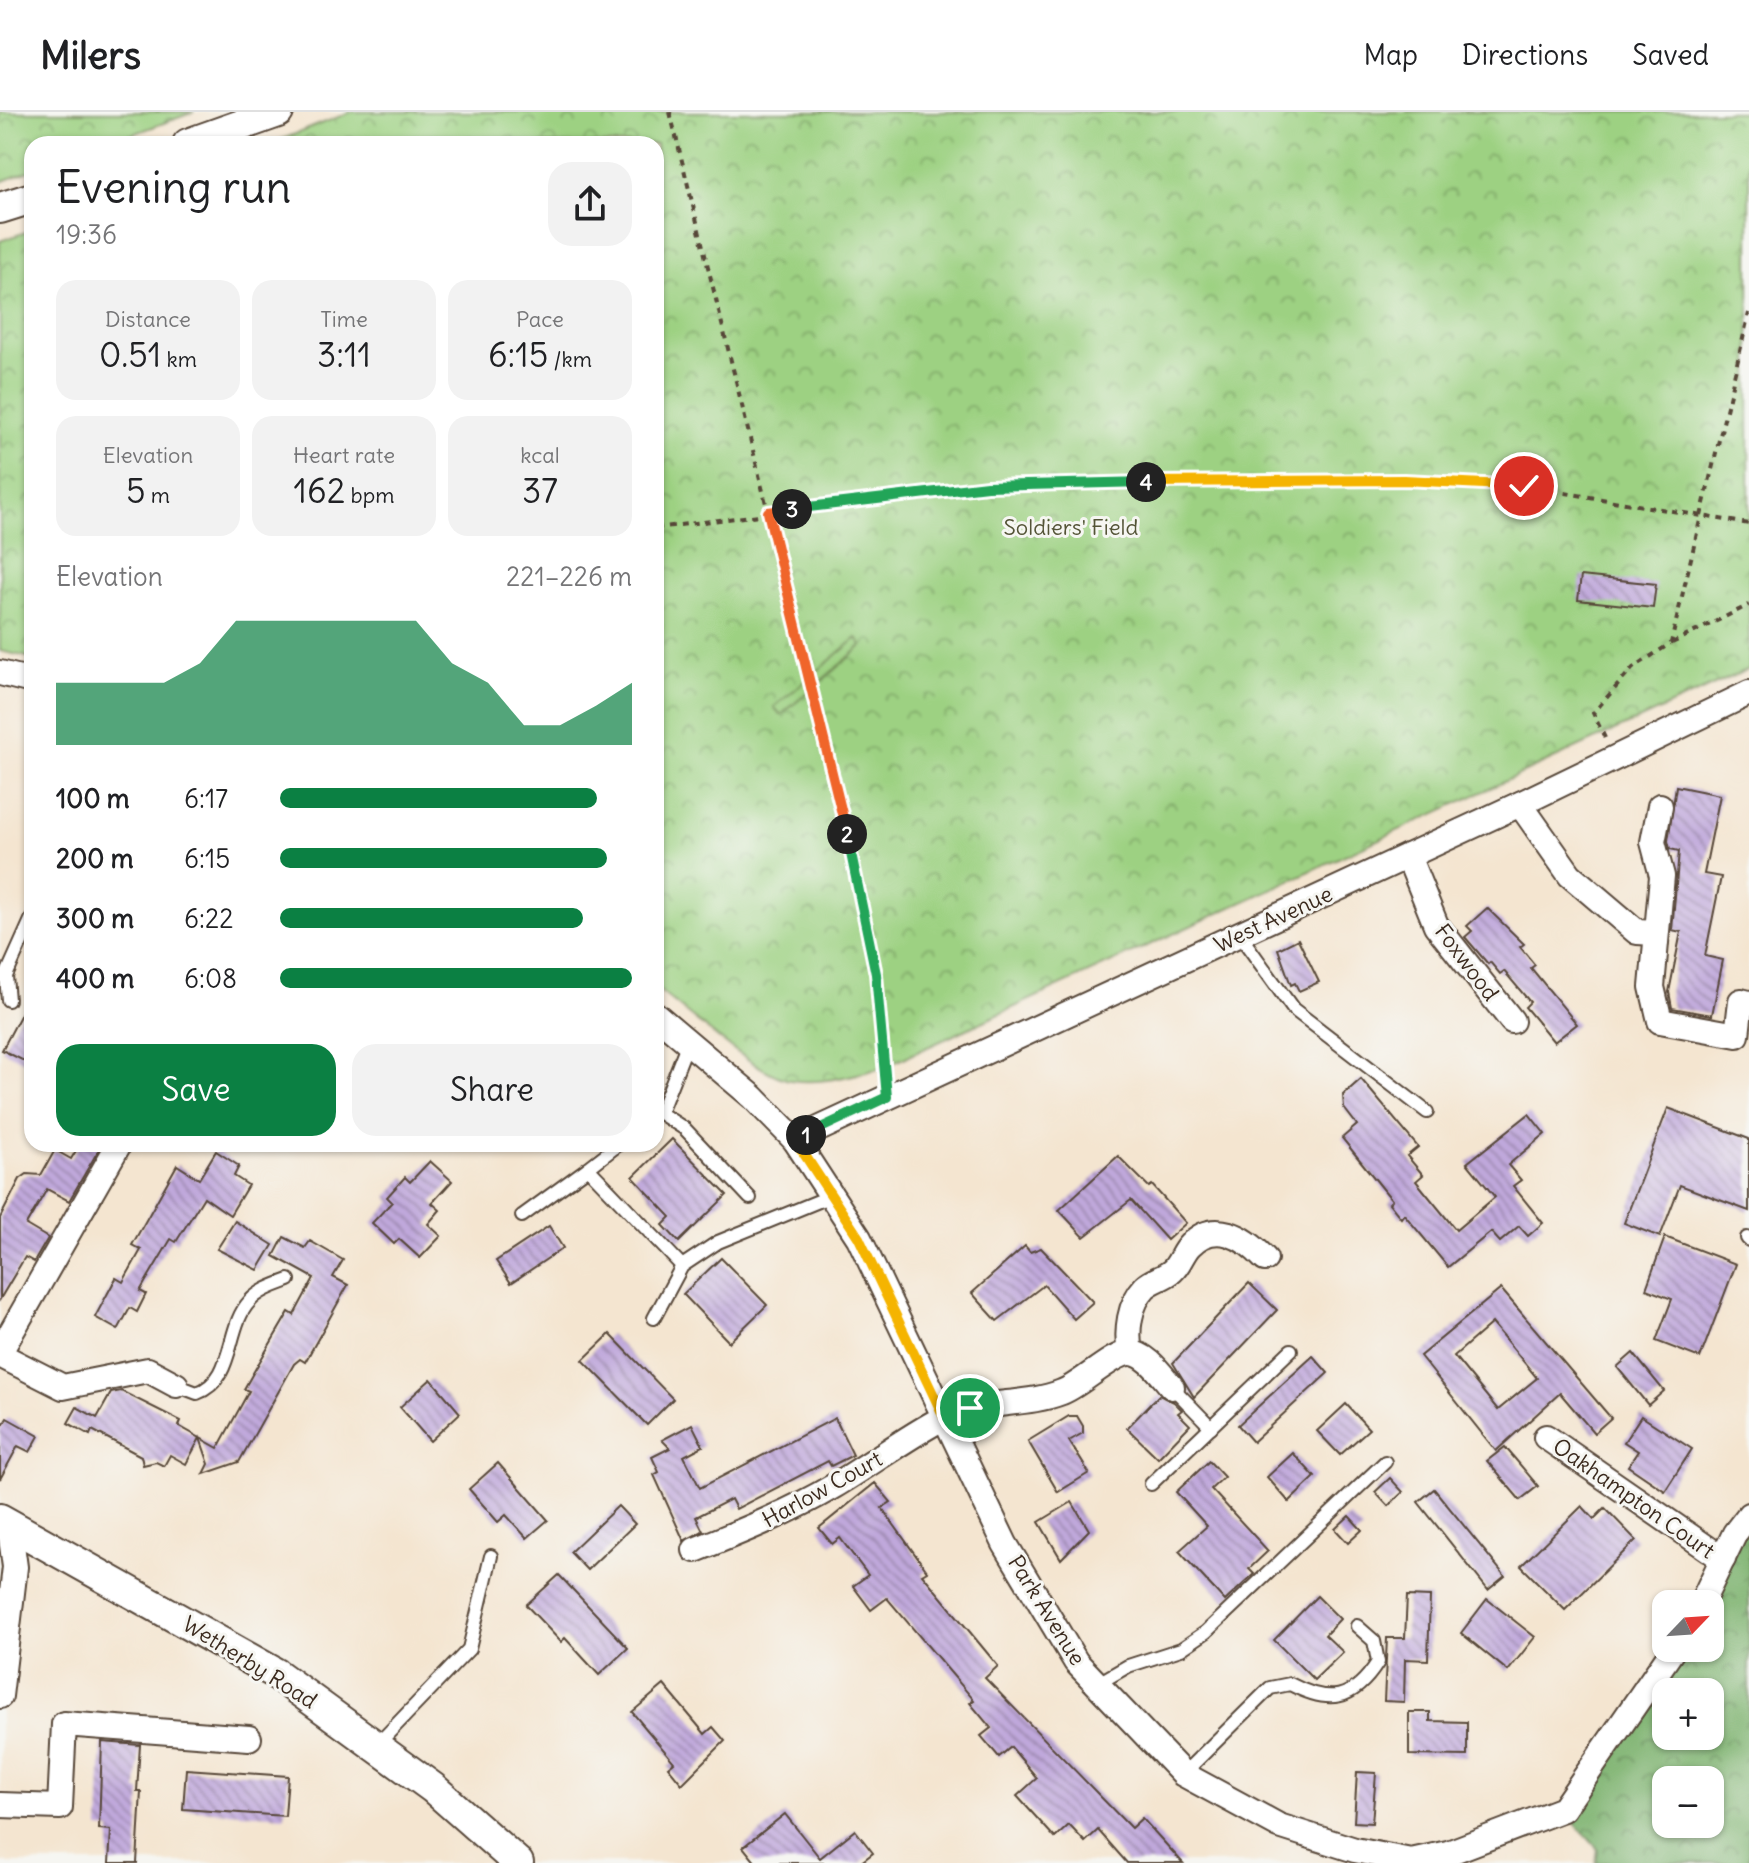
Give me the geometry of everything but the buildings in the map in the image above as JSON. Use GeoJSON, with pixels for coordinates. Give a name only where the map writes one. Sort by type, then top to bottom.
{"type":"FeatureCollection","features":[{"type":"Feature","properties":{"kind":"street"},"geometry":{"type":"LineString","coordinates":[[210,136],[278,112]]}},
{"type":"Feature","properties":{"kind":"street"},"geometry":{"type":"LineString","coordinates":[[0,208],[24,200]]}},
{"type":"Feature","properties":{"kind":"street"},"geometry":{"type":"LineString","coordinates":[[0,673],[24,679]]}},
{"type":"Feature","properties":{"kind":"street","name":"West Avenue"},"geometry":{"type":"LineString","coordinates":[[795,1140],[1520,804],[1749,693]]}},
{"type":"Feature","properties":{"kind":"street"},"geometry":{"type":"LineString","coordinates":[[1520,804],[1570,875],[1637,932],[1656,933]]}},
{"type":"Feature","properties":{"kind":"street"},"geometry":{"type":"LineString","coordinates":[[1660,806],[1653,842],[1662,876],[1652,987],[1660,1021],[1737,1035],[1741,1001],[1749,1003]]}},
{"type":"Feature","properties":{"kind":"street","name":"Foxwood"},"geometry":{"type":"LineString","coordinates":[[1408,856],[1436,925],[1512,1021]]}},
{"type":"Feature","properties":{"kind":"street","name":"Park Avenue"},"geometry":{"type":"LineString","coordinates":[[664,1025],[753,1097],[795,1140],[859,1238],[1005,1544],[1076,1662],[1183,1774],[1279,1826],[1355,1850],[1412,1862],[1448,1853],[1563,1809],[1664,1662]]}},
{"type":"Feature","properties":{"kind":"street"},"geometry":{"type":"LineString","coordinates":[[114,1152],[0,1354],[63,1387],[148,1370],[176,1385]]}},
{"type":"Feature","properties":{"kind":"street"},"geometry":{"type":"LineString","coordinates":[[1172,1387],[1142,1356],[1130,1353],[1128,1324],[1139,1295],[1150,1283],[1173,1270],[1193,1242],[1217,1232],[1234,1233],[1248,1241],[1265,1259]]}},
{"type":"Feature","properties":{"kind":"street","name":"Harlow Court"},"geometry":{"type":"LineString","coordinates":[[695,1550],[783,1514],[944,1417],[970,1408],[1030,1401],[1062,1392],[1130,1353]]}},
{"type":"Feature","properties":{"kind":"street","name":"Oakhampton Court"},"geometry":{"type":"LineString","coordinates":[[1546,1437],[1723,1559]]}},
{"type":"Feature","properties":{"kind":"street"},"geometry":{"type":"LineString","coordinates":[[1708,1590],[1735,1533],[1749,1515]]}},
{"type":"Feature","properties":{"kind":"street"},"geometry":{"type":"LineString","coordinates":[[0,1696],[15,1567],[4,1521]]}},
{"type":"Feature","properties":{"kind":"street","name":"Wetherby Road"},"geometry":{"type":"LineString","coordinates":[[4,1521],[275,1673],[433,1788],[518,1863]]}},
{"type":"Feature","properties":{"kind":"street"},"geometry":{"type":"LineString","coordinates":[[0,1805],[60,1807],[64,1724],[249,1738]]}},
{"type":"Feature","properties":{"kind":"lane"},"geometry":{"type":"LineString","coordinates":[[1239,934],[1293,1009],[1427,1112]]}},
{"type":"Feature","properties":{"kind":"lane"},"geometry":{"type":"LineString","coordinates":[[8,1000],[6,976],[24,936]]}},
{"type":"Feature","properties":{"kind":"lane"},"geometry":{"type":"LineString","coordinates":[[664,1100],[688,1042]]}},
{"type":"Feature","properties":{"kind":"lane"},"geometry":{"type":"LineString","coordinates":[[664,1118],[685,1129],[750,1198]]}},
{"type":"Feature","properties":{"kind":"lane"},"geometry":{"type":"LineString","coordinates":[[522,1216],[609,1152]]}},
{"type":"Feature","properties":{"kind":"lane"},"geometry":{"type":"LineString","coordinates":[[588,1168],[682,1266]]}},
{"type":"Feature","properties":{"kind":"lane"},"geometry":{"type":"LineString","coordinates":[[654,1318],[682,1266],[718,1242],[831,1196]]}},
{"type":"Feature","properties":{"kind":"lane"},"geometry":{"type":"LineString","coordinates":[[176,1385],[197,1393],[206,1390],[224,1366],[248,1302],[269,1288],[289,1280]]}},
{"type":"Feature","properties":{"kind":"lane"},"geometry":{"type":"LineString","coordinates":[[1151,1484],[1291,1350]]}},
{"type":"Feature","properties":{"kind":"lane"},"geometry":{"type":"LineString","coordinates":[[1172,1387],[1211,1427]]}},
{"type":"Feature","properties":{"kind":"lane"},"geometry":{"type":"LineString","coordinates":[[1097,1684],[1128,1666],[1181,1649],[1206,1632],[1385,1462]]}},
{"type":"Feature","properties":{"kind":"lane"},"geometry":{"type":"LineString","coordinates":[[376,1746],[469,1649],[491,1556]]}},
{"type":"Feature","properties":{"kind":"lane"},"geometry":{"type":"LineString","coordinates":[[1183,1774],[1270,1688],[1290,1684],[1317,1698],[1330,1698],[1355,1689],[1378,1662],[1374,1641],[1357,1626]]}},
{"type":"Feature","properties":{"kind":"path"},"geometry":{"type":"LineString","coordinates":[[670,112],[860,887],[876,974],[887,1097]]}},
{"type":"Feature","properties":{"kind":"path"},"geometry":{"type":"LineString","coordinates":[[1671,643],[1749,313]]}},
{"type":"Feature","properties":{"kind":"path"},"geometry":{"type":"LineString","coordinates":[[664,527],[987,486],[1404,480],[1524,486],[1749,524]]}},
{"type":"Feature","properties":{"kind":"path"},"geometry":{"type":"LineString","coordinates":[[1614,759],[1593,713],[1633,668],[1671,643],[1749,605]]}},
{"type":"Feature","properties":{"kind":"green space"},"geometry":{"type":"Polygon","coordinates":[[[0,112],[194,112],[128,136],[24,136],[24,173],[0,182],[0,112]]]}},
{"type":"Feature","properties":{"kind":"green space","name":"Soldiers' Field"},"geometry":{"type":"Polygon","coordinates":[[[351,112],[1749,112],[1749,669],[882,1068],[813,1081],[776,1076],[721,1040],[664,994],[664,136],[290,136],[351,112]]]}},
{"type":"Feature","properties":{"kind":"green space"},"geometry":{"type":"Polygon","coordinates":[[[24,233],[24,656],[0,651],[0,241],[24,233]]]}},
{"type":"Feature","properties":{"kind":"green space"},"geometry":{"type":"Polygon","coordinates":[[[857,638],[862,646],[781,715],[774,707],[857,638]]]}},
{"type":"Feature","properties":{"kind":"green space"},"geometry":{"type":"Polygon","coordinates":[[[1749,1519],[1749,1863],[1596,1863],[1598,1849],[1563,1810],[1652,1680],[1652,1750],[1724,1750],[1724,1678],[1653,1678],[1664,1662],[1724,1662],[1724,1590],[1716,1590],[1749,1519]]]}},
{"type":"Feature","properties":{"kind":"route"},"geometry":{"type":"LineString","coordinates":[[970,1408],[944,1417],[859,1238],[795,1140],[887,1097],[876,974],[860,887],[768,512],[987,486],[1227,480],[1404,480],[1524,486]]}}]}
